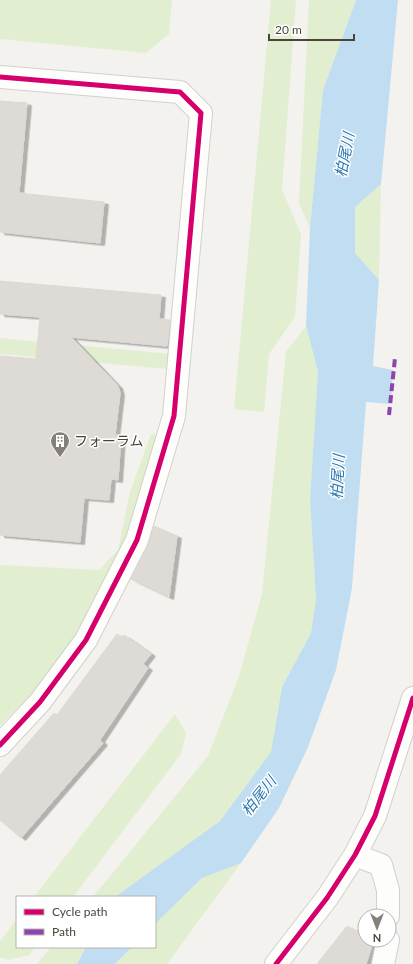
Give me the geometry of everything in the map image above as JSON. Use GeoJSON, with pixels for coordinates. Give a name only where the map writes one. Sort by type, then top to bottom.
{"type":"FeatureCollection","features":[{"type":"Feature","properties":{"kind":"street"},"geometry":{"type":"LineString","coordinates":[[0,77],[180,92],[201,113],[174,416],[137,540],[86,640],[40,702],[0,745]]}},
{"type":"Feature","properties":{"kind":"street"},"geometry":{"type":"LineString","coordinates":[[276,964],[326,898],[356,855],[375,816],[413,698]]}},
{"type":"Feature","properties":{"kind":"street"},"geometry":{"type":"LineString","coordinates":[[356,855],[381,866],[388,890],[388,908]]}},
{"type":"Feature","properties":{"kind":"street"},"geometry":{"type":"LineString","coordinates":[[383,964],[386,948]]}},
{"type":"Feature","properties":{"kind":"green space"},"geometry":{"type":"Polygon","coordinates":[[[0,0],[172,0],[169,34],[146,53],[0,39],[0,0]]]}},
{"type":"Feature","properties":{"kind":"green space"},"geometry":{"type":"Polygon","coordinates":[[[271,0],[296,0],[282,190],[301,234],[295,317],[269,354],[264,412],[234,409],[271,0]]]}},
{"type":"Feature","properties":{"kind":"green space"},"geometry":{"type":"Polygon","coordinates":[[[309,0],[356,0],[323,90],[310,228],[299,204],[309,0]]]}},
{"type":"Feature","properties":{"kind":"green space"},"geometry":{"type":"Polygon","coordinates":[[[381,184],[379,280],[355,253],[355,207],[381,184]]]}},
{"type":"Feature","properties":{"kind":"green space"},"geometry":{"type":"Polygon","coordinates":[[[306,326],[318,370],[310,499],[316,599],[311,633],[282,687],[271,752],[220,821],[116,896],[94,896],[208,756],[239,676],[262,594],[286,352],[306,326]]]}},
{"type":"Feature","properties":{"kind":"green space"},"geometry":{"type":"Polygon","coordinates":[[[0,338],[170,354],[168,369],[0,354],[0,338]]]}},
{"type":"Feature","properties":{"kind":"green space"},"geometry":{"type":"Polygon","coordinates":[[[151,434],[160,435],[131,536],[90,615],[41,684],[0,726],[0,565],[99,570],[118,550],[130,492],[151,434]]]}},
{"type":"Feature","properties":{"kind":"green space"},"geometry":{"type":"Polygon","coordinates":[[[175,714],[186,733],[181,754],[74,896],[35,896],[175,714]]]}},
{"type":"Feature","properties":{"kind":"green space"},"geometry":{"type":"Polygon","coordinates":[[[241,863],[167,964],[115,964],[131,948],[156,948],[156,923],[202,878],[241,863]]]}},
{"type":"Feature","properties":{"kind":"green space"},"geometry":{"type":"Polygon","coordinates":[[[16,920],[16,948],[34,948],[29,955],[8,960],[0,957],[0,941],[16,920]]]}},
{"type":"Feature","properties":{"kind":"green space"},"geometry":{"type":"Polygon","coordinates":[[[50,948],[85,948],[77,964],[37,964],[50,948]]]}},
{"type":"Feature","properties":{"kind":"water","name":"柏尾川"},"geometry":{"type":"Polygon","coordinates":[[[356,0],[398,0],[381,184],[355,207],[355,253],[379,280],[373,366],[393,370],[391,404],[366,402],[352,588],[336,670],[308,747],[279,808],[241,863],[202,878],[156,923],[156,896],[116,896],[220,821],[271,752],[282,687],[311,633],[316,599],[310,499],[318,371],[306,326],[310,228],[323,90],[356,0]]]}},
{"type":"Feature","properties":{"kind":"water"},"geometry":{"type":"Polygon","coordinates":[[[85,948],[131,948],[115,964],[77,964],[85,948]]]}},
{"type":"Feature","properties":{"kind":"building"},"geometry":{"type":"Polygon","coordinates":[[[0,101],[27,103],[19,193],[104,202],[100,243],[0,232],[0,101]]]}},
{"type":"Feature","properties":{"kind":"building","name":"フォーラム"},"geometry":{"type":"Polygon","coordinates":[[[0,281],[161,295],[159,319],[170,320],[167,346],[71,337],[118,386],[120,393],[115,435],[121,436],[118,480],[111,479],[109,500],[84,498],[80,542],[0,535],[0,356],[36,359],[40,317],[0,314],[0,281]]]}},
{"type":"Feature","properties":{"kind":"building"},"geometry":{"type":"Polygon","coordinates":[[[154,526],[177,536],[169,597],[131,579],[148,546],[154,526]]]}},
{"type":"Feature","properties":{"kind":"building"},"geometry":{"type":"Polygon","coordinates":[[[117,634],[122,637],[124,635],[151,654],[143,664],[148,668],[100,740],[103,743],[21,838],[0,820],[0,775],[54,713],[57,715],[117,634]]]}},
{"type":"Feature","properties":{"kind":"building"},"geometry":{"type":"Polygon","coordinates":[[[347,926],[357,931],[357,948],[371,948],[366,964],[317,964],[347,926]]]}},
{"type":"Feature","properties":{"kind":"marked path"},"geometry":{"type":"LineString","coordinates":[[389,415],[395,358]]}},
{"type":"Feature","properties":{"kind":"cycle path"},"geometry":{"type":"LineString","coordinates":[[0,77],[180,92],[201,113],[174,416],[137,540],[86,640],[40,702],[0,745]]}},
{"type":"Feature","properties":{"kind":"cycle path"},"geometry":{"type":"LineString","coordinates":[[276,964],[327,898],[355,855],[375,816],[413,698]]}},
{"type":"Feature","properties":{"kind":"place","name":"フォーラム"},"geometry":{"type":"Point","coordinates":[60,458]}}]}
